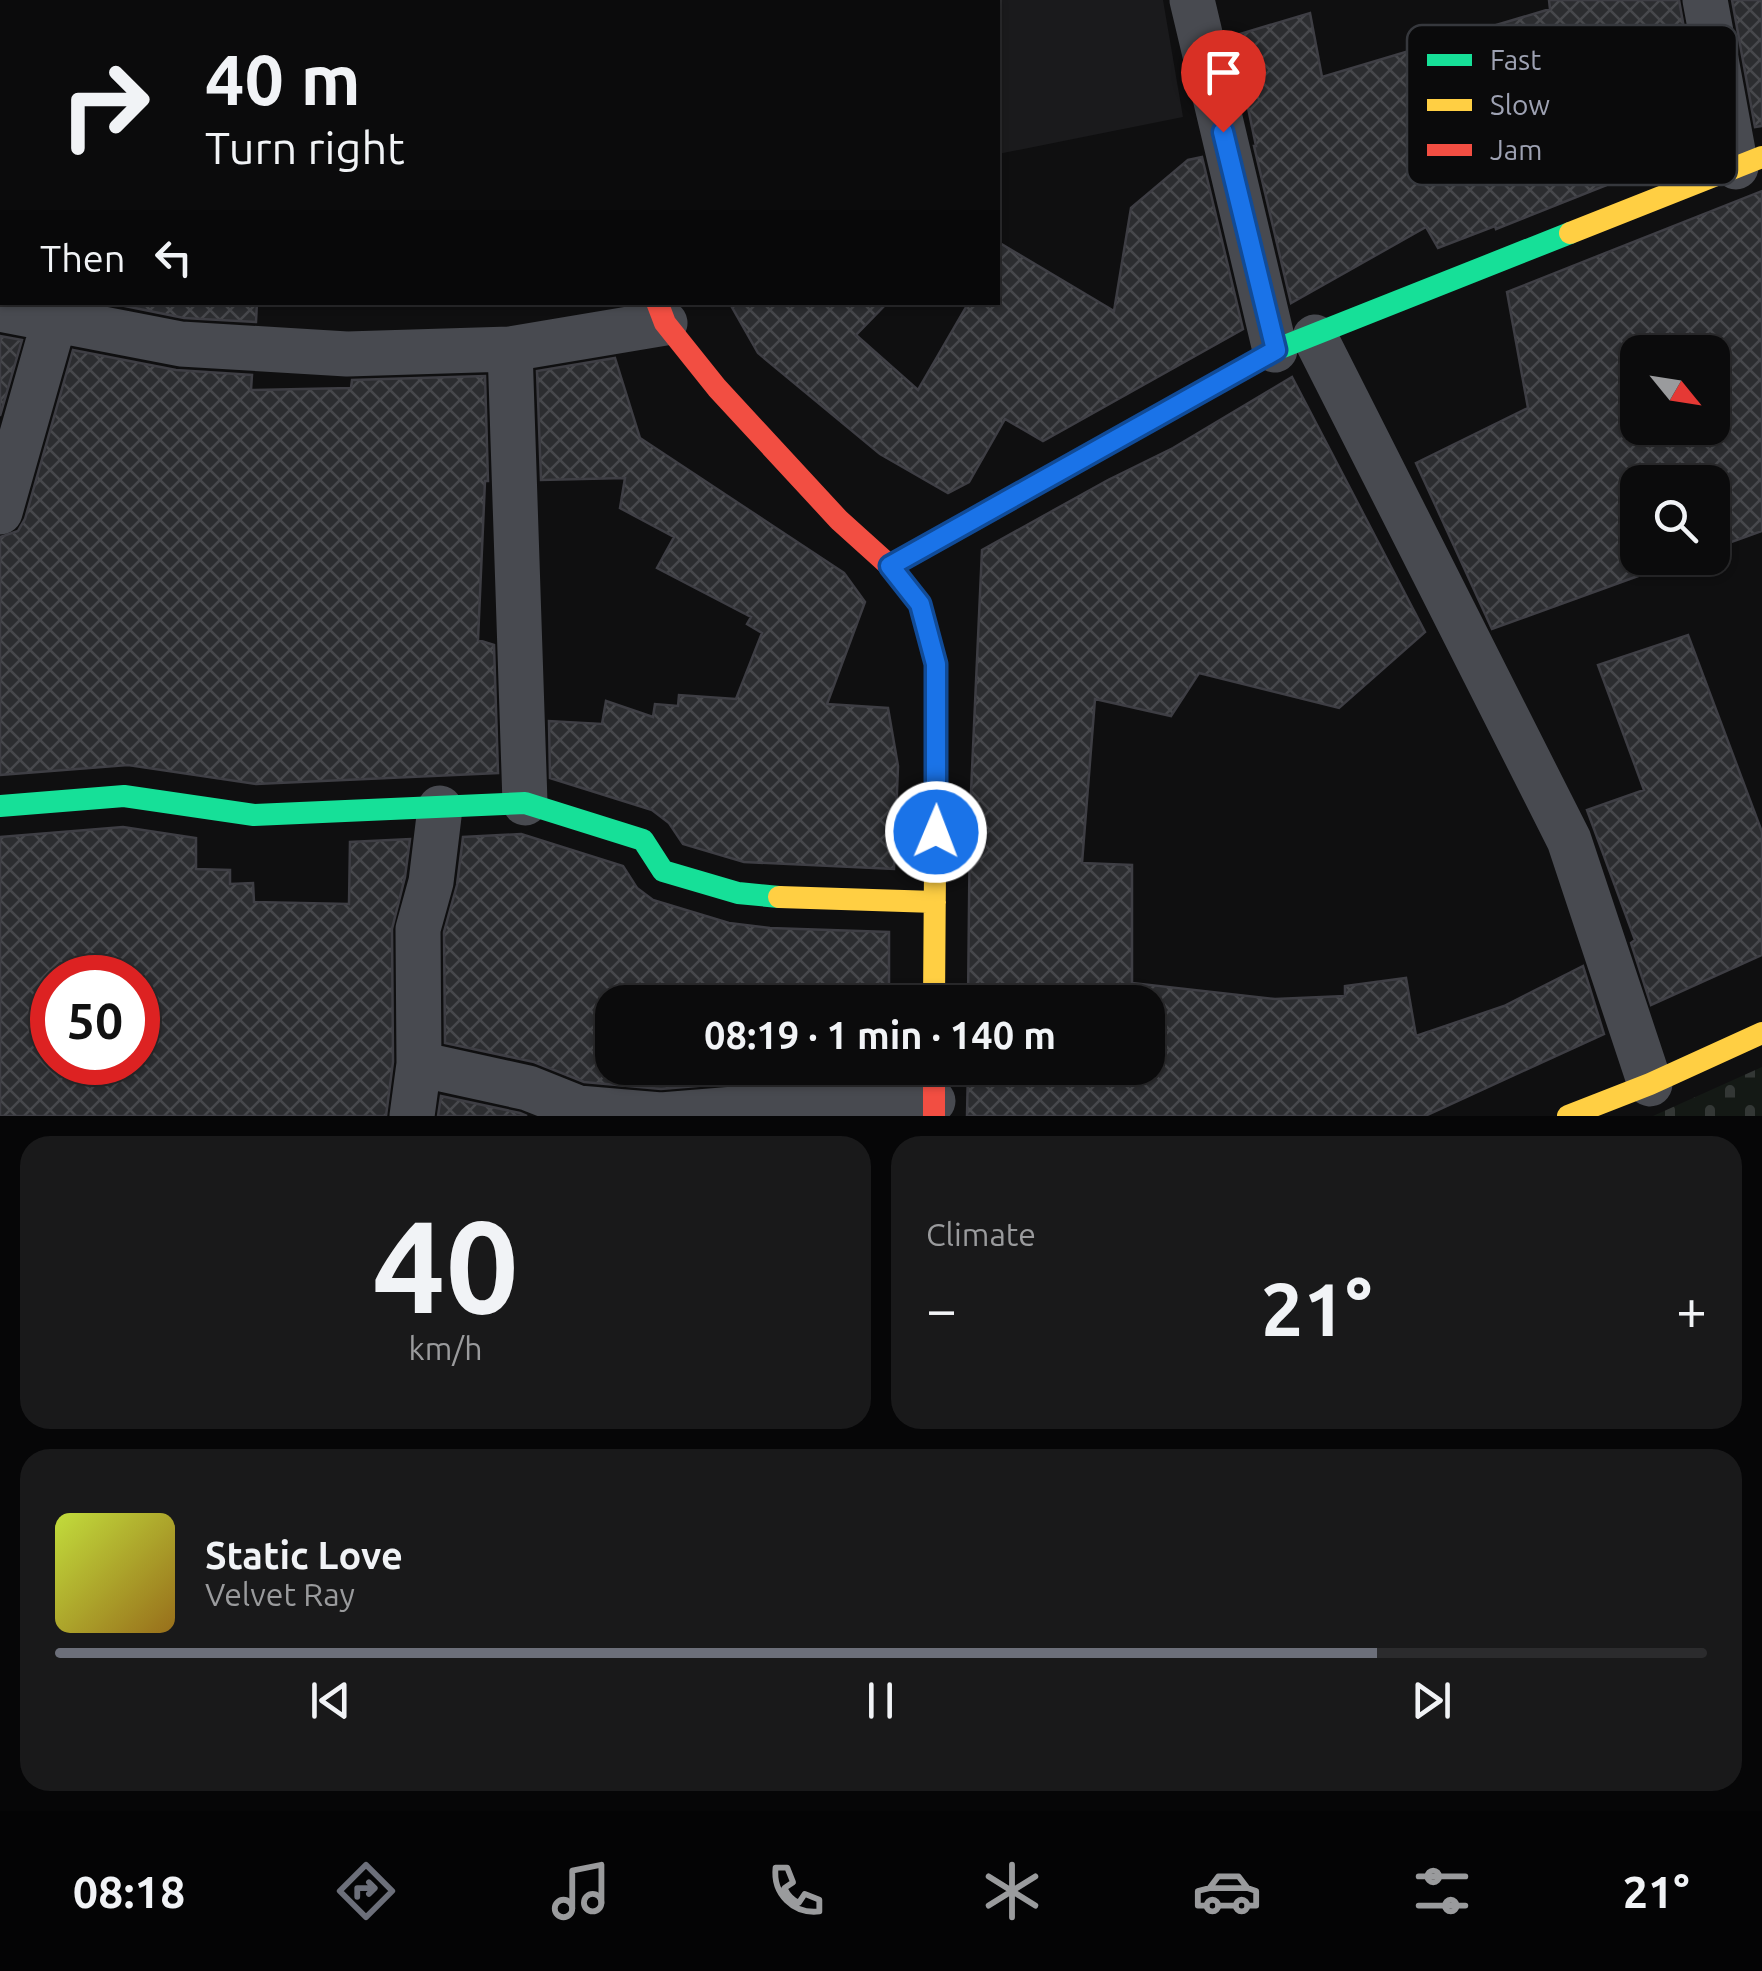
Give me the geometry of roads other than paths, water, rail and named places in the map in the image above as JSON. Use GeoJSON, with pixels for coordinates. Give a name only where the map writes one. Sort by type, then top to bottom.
{"type":"FeatureCollection","features":[{"type":"Feature","properties":{"kind":"street"},"geometry":{"type":"LineString","coordinates":[[1192,0],[1295,344],[1569,840],[1650,1084]]}},
{"type":"Feature","properties":{"kind":"street"},"geometry":{"type":"LineString","coordinates":[[1705,0],[1712,25]]}},
{"type":"Feature","properties":{"kind":"street"},"geometry":{"type":"LineString","coordinates":[[1737,118],[1749,162]]}},
{"type":"Feature","properties":{"kind":"street"},"geometry":{"type":"LineString","coordinates":[[890,566],[1295,344],[1689,185]]}},
{"type":"Feature","properties":{"kind":"street"},"geometry":{"type":"LineString","coordinates":[[8,308],[81,316],[181,344],[346,354],[510,349],[661,313],[717,388],[839,520],[890,566],[920,604],[936,664],[934,985]]}},
{"type":"Feature","properties":{"kind":"street"},"geometry":{"type":"LineString","coordinates":[[0,512],[81,316]]}},
{"type":"Feature","properties":{"kind":"street"},"geometry":{"type":"LineString","coordinates":[[510,349],[524,803]]}},
{"type":"Feature","properties":{"kind":"street"},"geometry":{"type":"LineString","coordinates":[[0,806],[124,796],[254,815],[524,803],[643,840],[663,871],[738,893],[935,902]]}},
{"type":"Feature","properties":{"kind":"street"},"geometry":{"type":"LineString","coordinates":[[412,1116],[420,1064],[418,929],[431,882],[440,808]]}},
{"type":"Feature","properties":{"kind":"street"},"geometry":{"type":"LineString","coordinates":[[1568,1116],[1762,1033]]}},
{"type":"Feature","properties":{"kind":"street"},"geometry":{"type":"LineString","coordinates":[[420,1064],[528,1088],[578,1108],[660,1114],[934,1095]]}}]}
